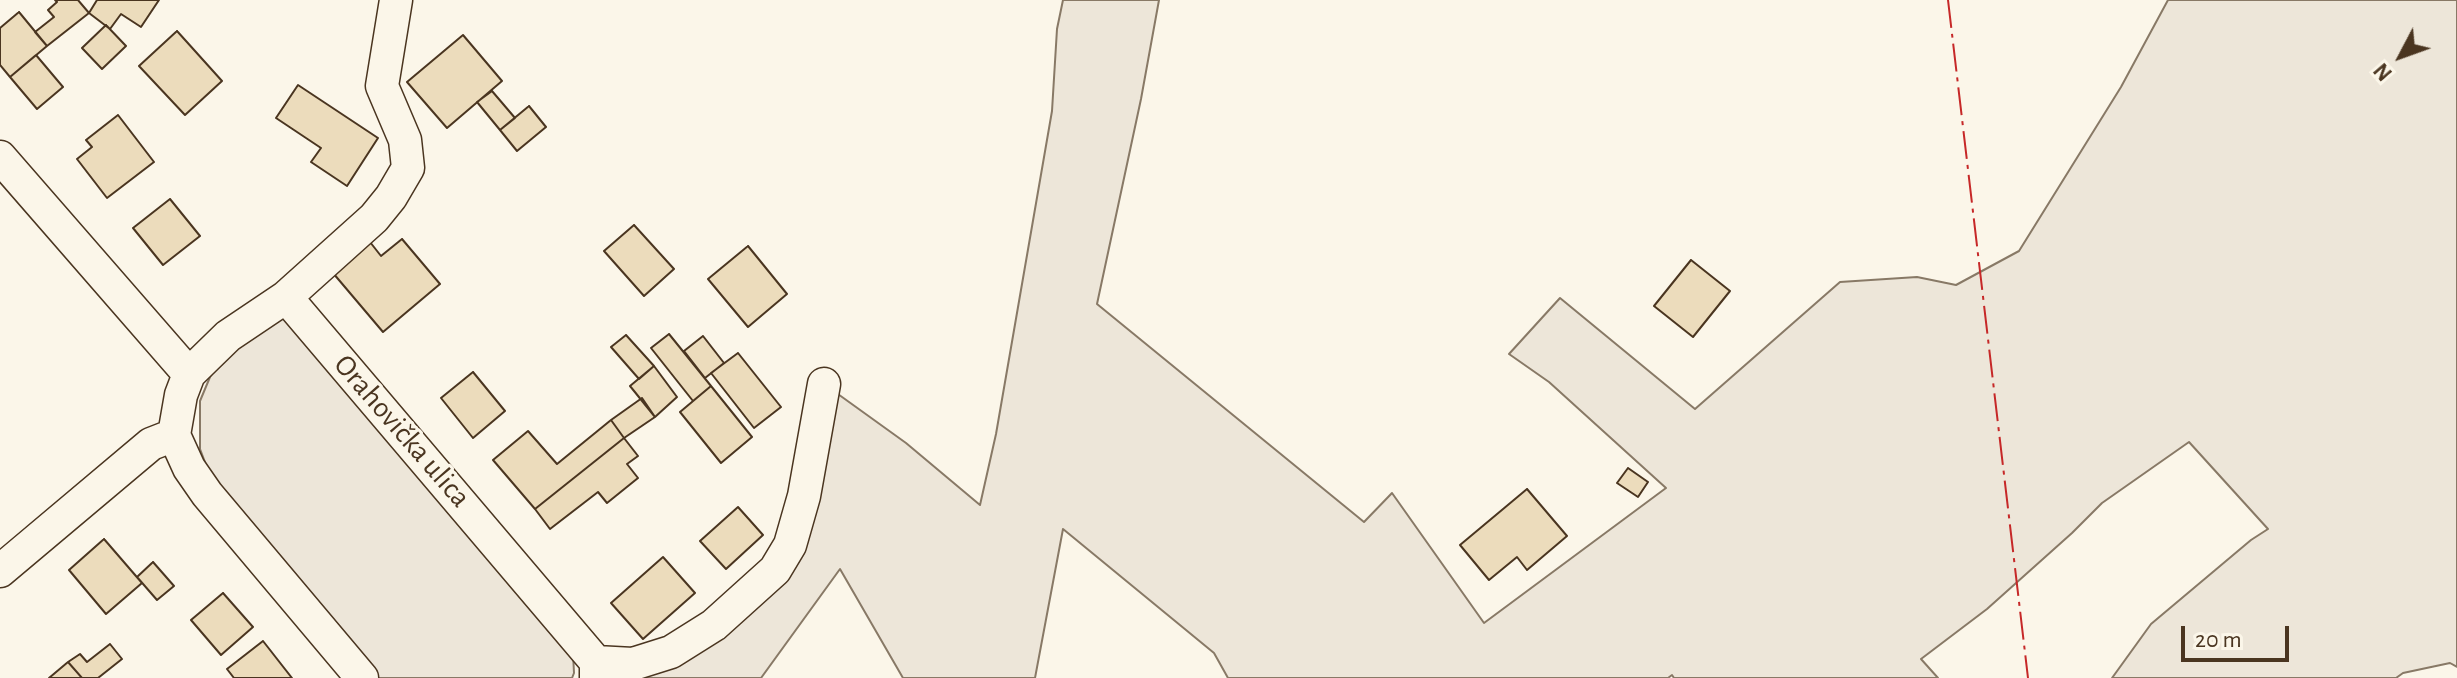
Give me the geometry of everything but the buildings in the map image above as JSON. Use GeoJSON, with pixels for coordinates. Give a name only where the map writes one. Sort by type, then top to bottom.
{"type":"FeatureCollection","features":[{"type":"Feature","properties":{"kind":"street"},"geometry":{"type":"LineString","coordinates":[[362,678],[207,494],[189,468],[174,435],[181,395],[189,374],[228,336],[286,297],[374,218],[408,168],[405,140],[382,86],[396,0]]}},
{"type":"Feature","properties":{"kind":"street"},"geometry":{"type":"LineString","coordinates":[[0,157],[189,374]]}},
{"type":"Feature","properties":{"kind":"street","name":"Orahovička ulica"},"geometry":{"type":"LineString","coordinates":[[286,297],[480,522],[596,670],[633,664],[671,652],[714,625],[775,570],[790,545],[804,496],[824,384]]}},
{"type":"Feature","properties":{"kind":"street"},"geometry":{"type":"LineString","coordinates":[[0,571],[151,444],[174,435]]}},
{"type":"Feature","properties":{"kind":"shaded area"},"geometry":{"type":"Polygon","coordinates":[[[1063,0],[1159,0],[1097,304],[1364,522],[1392,493],[1484,623],[1666,488],[1549,382],[1509,354],[1560,298],[1695,409],[1840,282],[1917,277],[1956,285],[2019,251],[2121,87],[2168,0],[2457,0],[2457,667],[2450,663],[2403,673],[2396,678],[2112,678],[2151,624],[2268,529],[2189,442],[2102,503],[1987,609],[1921,659],[1938,678],[1674,678],[1672,675],[1668,678],[1228,678],[1214,653],[1063,529],[1035,678],[903,678],[840,569],[761,678],[621,678],[775,570],[824,384],[906,443],[980,505],[996,434],[1052,111],[1057,29],[1063,0]]]}},
{"type":"Feature","properties":{"kind":"shaded area"},"geometry":{"type":"Polygon","coordinates":[[[284,318],[573,653],[572,678],[374,678],[211,478],[200,449],[200,401],[210,377],[224,356],[245,336],[284,318]]]}},
{"type":"Feature","properties":{"kind":"power"},"geometry":{"type":"LineString","coordinates":[[1948,0],[2028,678]]}}]}
